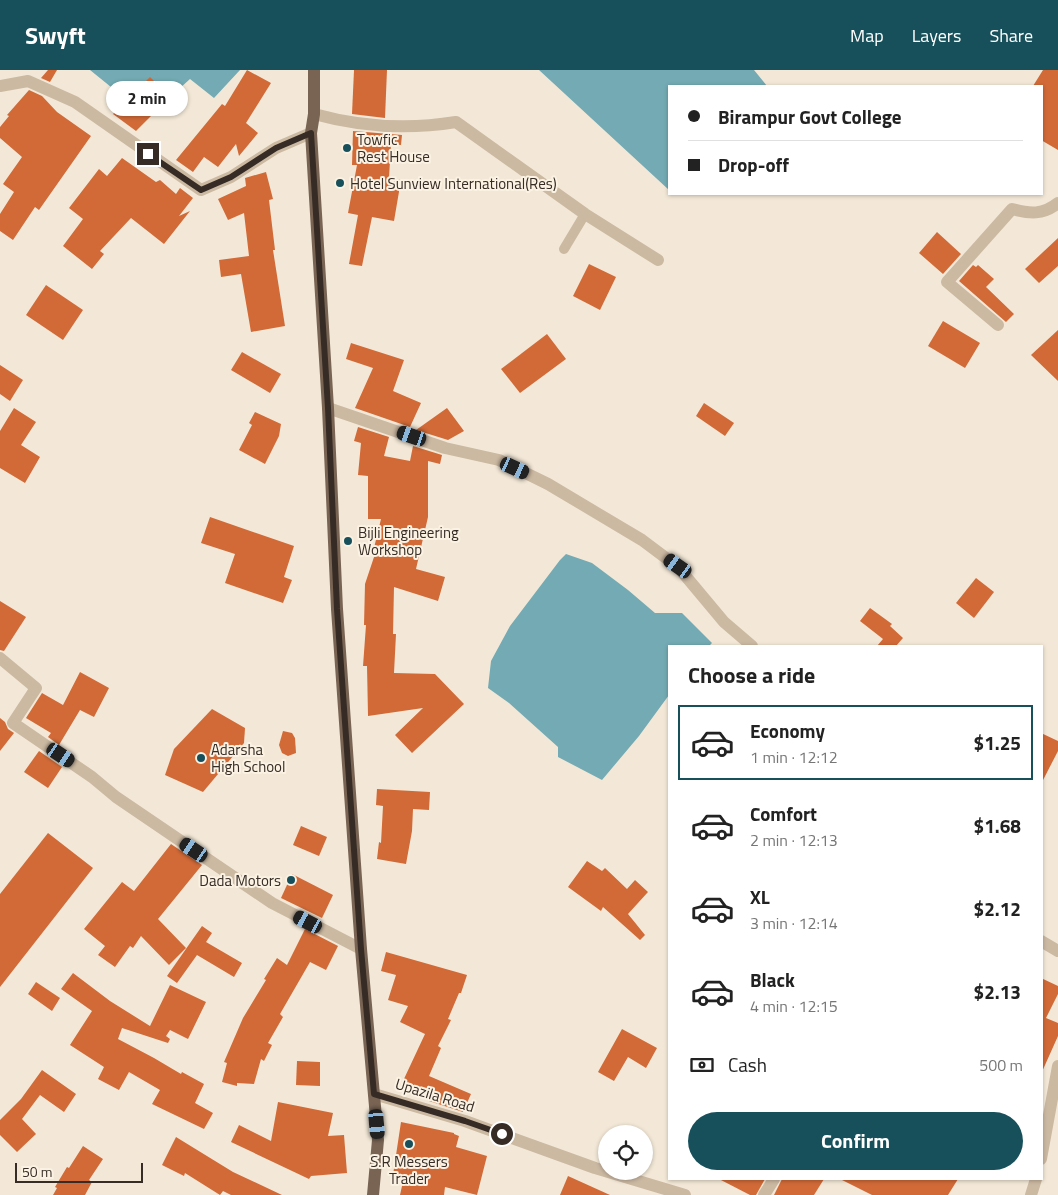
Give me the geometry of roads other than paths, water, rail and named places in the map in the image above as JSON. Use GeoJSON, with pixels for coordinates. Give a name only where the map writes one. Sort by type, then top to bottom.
{"type":"FeatureCollection","features":[{"type":"Feature","properties":{"kind":"main road"},"geometry":{"type":"LineString","coordinates":[[314,70],[314,114],[311,133],[328,408],[337,609],[361,949],[378,1140],[373,1195]]}},
{"type":"Feature","properties":{"kind":"street"},"geometry":{"type":"LineString","coordinates":[[0,86],[28,81],[75,102],[201,190],[231,177],[276,148],[311,133]]}},
{"type":"Feature","properties":{"kind":"street"},"geometry":{"type":"LineString","coordinates":[[314,114],[342,122],[393,127],[456,122],[585,214],[658,260]]}},
{"type":"Feature","properties":{"kind":"street"},"geometry":{"type":"LineString","coordinates":[[998,325],[947,282],[1012,209],[1030,214],[1051,209],[1058,203]]}},
{"type":"Feature","properties":{"kind":"street"},"geometry":{"type":"LineString","coordinates":[[328,408],[445,448],[499,460],[548,484],[642,540],[678,566],[724,622],[751,645]]}},
{"type":"Feature","properties":{"kind":"street"},"geometry":{"type":"LineString","coordinates":[[0,658],[36,688],[13,723],[92,777],[116,797],[272,903],[361,949]]}},
{"type":"Feature","properties":{"kind":"street"},"geometry":{"type":"LineString","coordinates":[[1043,942],[1058,951]]}},
{"type":"Feature","properties":{"kind":"street"},"geometry":{"type":"LineString","coordinates":[[1043,1148],[1058,1066]]}},
{"type":"Feature","properties":{"kind":"street","name":"Upazila Road"},"geometry":{"type":"LineString","coordinates":[[374,1094],[465,1121],[595,1168],[685,1195]]}},
{"type":"Feature","properties":{"kind":"street"},"geometry":{"type":"LineString","coordinates":[[764,1195],[773,1180]]}},
{"type":"Feature","properties":{"kind":"street"},"geometry":{"type":"LineString","coordinates":[[1030,1195],[1036,1180]]}},
{"type":"Feature","properties":{"kind":"lane"},"geometry":{"type":"LineString","coordinates":[[564,248],[585,214]]}},
{"type":"Feature","properties":{"kind":"water"},"geometry":{"type":"Polygon","coordinates":[[[90,70],[240,70],[214,98],[190,79],[148,117],[90,70]]]}},
{"type":"Feature","properties":{"kind":"water"},"geometry":{"type":"Polygon","coordinates":[[[539,70],[754,70],[766,85],[668,85],[668,189],[539,70]]]}},
{"type":"Feature","properties":{"kind":"water"},"geometry":{"type":"Polygon","coordinates":[[[566,554],[592,563],[655,613],[682,613],[712,643],[710,645],[668,645],[668,696],[639,736],[602,780],[558,757],[558,747],[509,703],[488,688],[491,661],[510,626],[566,554]]]}},
{"type":"Feature","properties":{"kind":"place","name":"Towfic Rest House"},"geometry":{"type":"Point","coordinates":[347,148]}},
{"type":"Feature","properties":{"kind":"place","name":"Hotel Sunview International(Res)"},"geometry":{"type":"Point","coordinates":[340,183]}},
{"type":"Feature","properties":{"kind":"place","name":"Bijli Engineering Workshop"},"geometry":{"type":"Point","coordinates":[348,541]}},
{"type":"Feature","properties":{"kind":"place","name":"Adarsha High School"},"geometry":{"type":"Point","coordinates":[201,758]}},
{"type":"Feature","properties":{"kind":"place","name":"Dada Motors"},"geometry":{"type":"Point","coordinates":[291,880]}},
{"type":"Feature","properties":{"kind":"place","name":"S.R Messers Trader"},"geometry":{"type":"Point","coordinates":[409,1144]}}]}
